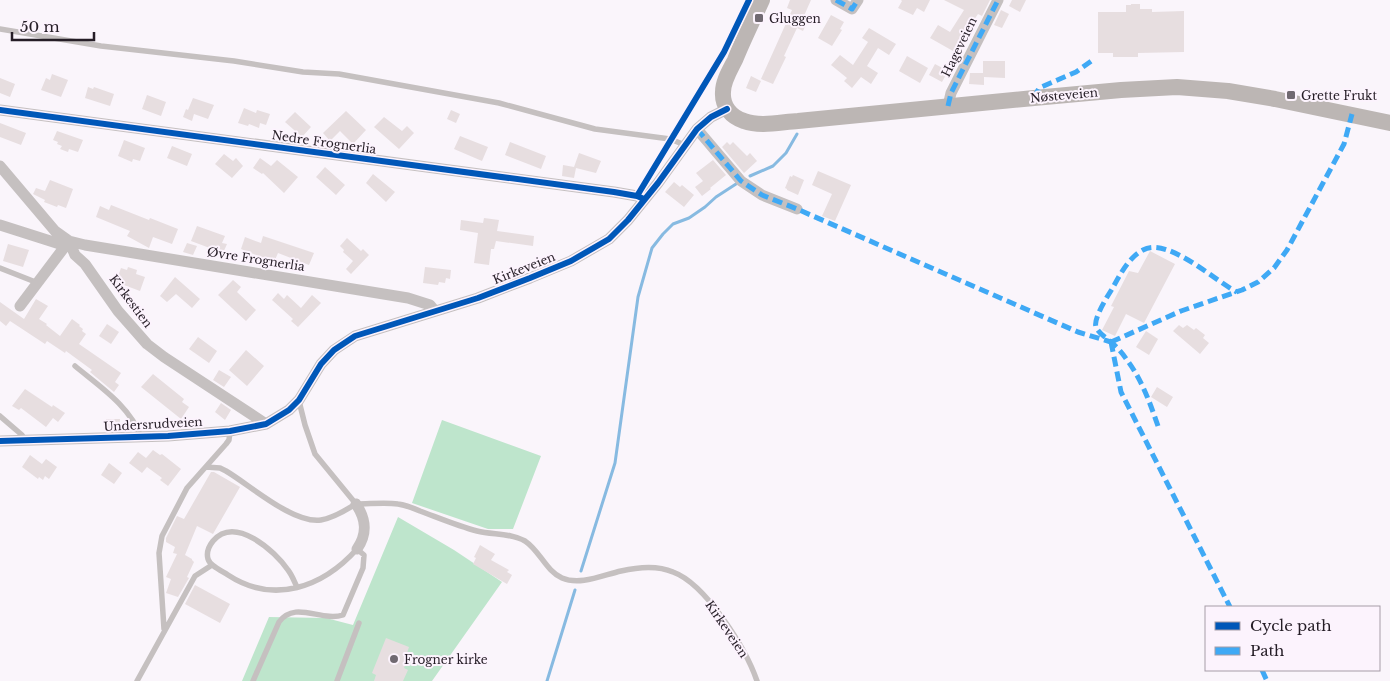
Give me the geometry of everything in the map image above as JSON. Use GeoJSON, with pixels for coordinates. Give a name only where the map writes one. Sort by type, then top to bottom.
{"type":"FeatureCollection","features":[{"type":"Feature","properties":{"kind":"main road"},"geometry":{"type":"LineString","coordinates":[[732,114],[723,93],[726,79],[762,0]]}},
{"type":"Feature","properties":{"kind":"main road","name":"Nøsteveien"},"geometry":{"type":"LineString","coordinates":[[732,114],[748,122],[769,123],[1121,90],[1177,87],[1228,91],[1390,123]]}},
{"type":"Feature","properties":{"kind":"street"},"geometry":{"type":"LineString","coordinates":[[836,0],[852,9],[858,0]]}},
{"type":"Feature","properties":{"kind":"street","name":"Hageveien"},"geometry":{"type":"LineString","coordinates":[[948,106],[958,79],[998,0]]}},
{"type":"Feature","properties":{"kind":"street","name":"Nedre Frognerlia"},"geometry":{"type":"LineString","coordinates":[[0,110],[614,192],[644,199]]}},
{"type":"Feature","properties":{"kind":"street","name":"Kirkeveien"},"geometry":{"type":"LineString","coordinates":[[299,400],[321,364],[344,343],[367,331],[435,311],[530,278],[592,250],[609,239],[619,230],[658,183],[697,129],[711,117],[732,114]]}},
{"type":"Feature","properties":{"kind":"street"},"geometry":{"type":"LineString","coordinates":[[697,129],[741,181],[762,195],[797,209]]}},
{"type":"Feature","properties":{"kind":"street","name":"Kirkestien"},"geometry":{"type":"LineString","coordinates":[[0,166],[75,255],[86,264],[122,316],[147,344],[164,358],[266,424]]}},
{"type":"Feature","properties":{"kind":"street","name":"Øvre Frognerlia"},"geometry":{"type":"LineString","coordinates":[[0,225],[67,244],[85,245],[408,298],[430,305],[435,311]]}},
{"type":"Feature","properties":{"kind":"street"},"geometry":{"type":"LineString","coordinates":[[20,306],[67,244]]}},
{"type":"Feature","properties":{"kind":"street","name":"Undersrudveien"},"geometry":{"type":"LineString","coordinates":[[0,441],[141,437],[230,430],[266,424],[282,416],[299,400]]}},
{"type":"Feature","properties":{"kind":"street"},"geometry":{"type":"LineString","coordinates":[[356,504],[365,525],[362,539],[357,549]]}},
{"type":"Feature","properties":{"kind":"lane"},"geometry":{"type":"LineString","coordinates":[[0,29],[101,46],[141,49],[303,72],[356,77],[499,104],[596,129],[670,138],[685,145]]}},
{"type":"Feature","properties":{"kind":"lane"},"geometry":{"type":"LineString","coordinates":[[0,268],[38,283]]}},
{"type":"Feature","properties":{"kind":"lane"},"geometry":{"type":"LineString","coordinates":[[75,366],[118,403],[134,423],[141,437]]}},
{"type":"Feature","properties":{"kind":"lane"},"geometry":{"type":"LineString","coordinates":[[206,467],[220,468],[226,471],[289,513],[307,520],[329,518],[356,504],[315,454],[299,400]]}},
{"type":"Feature","properties":{"kind":"lane"},"geometry":{"type":"LineString","coordinates":[[0,416],[26,440]]}},
{"type":"Feature","properties":{"kind":"lane"},"geometry":{"type":"LineString","coordinates":[[164,629],[160,579],[160,543],[166,526],[187,488],[229,440],[230,430]]}},
{"type":"Feature","properties":{"kind":"lane","name":"Kirkeveien"},"geometry":{"type":"LineString","coordinates":[[356,504],[398,504],[475,531],[518,538],[533,548],[552,571],[561,578],[570,581],[581,581],[646,567],[661,568],[675,572],[690,581],[716,610],[744,651],[757,681]]}},
{"type":"Feature","properties":{"kind":"lane"},"geometry":{"type":"LineString","coordinates":[[253,681],[279,622],[284,615],[304,612],[330,617],[343,615],[364,563],[364,555],[357,549],[347,560],[328,574],[310,583],[297,587],[274,591],[248,586],[212,565],[208,559],[208,550],[216,538],[230,532],[245,534],[256,540],[279,559],[297,587]]}},
{"type":"Feature","properties":{"kind":"lane"},"geometry":{"type":"LineString","coordinates":[[137,681],[164,629],[195,576],[212,565]]}},
{"type":"Feature","properties":{"kind":"lane"},"geometry":{"type":"LineString","coordinates":[[337,681],[359,623]]}},
{"type":"Feature","properties":{"kind":"green space"},"geometry":{"type":"Polygon","coordinates":[[[442,420],[541,456],[513,529],[488,529],[412,503],[442,420]]]}},
{"type":"Feature","properties":{"kind":"green space"},"geometry":{"type":"Polygon","coordinates":[[[398,517],[454,550],[502,582],[432,681],[242,681],[269,617],[326,618],[353,625],[398,517]]]}},
{"type":"Feature","properties":{"kind":"building"},"geometry":{"type":"Polygon","coordinates":[[[790,0],[811,0],[803,18],[808,20],[803,31],[797,28],[773,84],[761,79],[792,10],[787,8],[790,0]]]}},
{"type":"Feature","properties":{"kind":"building"},"geometry":{"type":"Polygon","coordinates":[[[901,0],[930,0],[924,12],[917,8],[913,15],[898,8],[901,0]]]}},
{"type":"Feature","properties":{"kind":"building"},"geometry":{"type":"Polygon","coordinates":[[[944,0],[990,0],[982,16],[978,14],[953,51],[930,38],[938,25],[950,32],[964,10],[944,0]]]}},
{"type":"Feature","properties":{"kind":"building"},"geometry":{"type":"Polygon","coordinates":[[[1012,0],[1026,0],[1020,12],[1009,6],[1012,0]]]}},
{"type":"Feature","properties":{"kind":"building"},"geometry":{"type":"Polygon","coordinates":[[[1140,4],[1140,9],[1152,9],[1152,12],[1184,11],[1184,52],[1138,53],[1138,57],[1113,57],[1113,53],[1098,53],[1098,12],[1126,12],[1126,5],[1140,4]]]}},
{"type":"Feature","properties":{"kind":"building"},"geometry":{"type":"Polygon","coordinates":[[[1001,10],[1009,14],[1002,28],[994,25],[1001,10]]]}},
{"type":"Feature","properties":{"kind":"building"},"geometry":{"type":"Polygon","coordinates":[[[831,15],[844,22],[840,29],[842,30],[832,46],[818,38],[831,15]]]}},
{"type":"Feature","properties":{"kind":"building"},"geometry":{"type":"Polygon","coordinates":[[[869,28],[896,44],[889,55],[878,48],[867,66],[878,73],[871,84],[861,77],[852,88],[844,81],[847,78],[831,65],[840,55],[853,65],[868,42],[862,38],[869,28]]]}},
{"type":"Feature","properties":{"kind":"building"},"geometry":{"type":"Polygon","coordinates":[[[907,56],[928,68],[920,83],[899,71],[907,56]]]}},
{"type":"Feature","properties":{"kind":"building"},"geometry":{"type":"Polygon","coordinates":[[[983,61],[1005,61],[1005,78],[984,77],[984,85],[969,84],[970,73],[983,73],[983,61]]]}},
{"type":"Feature","properties":{"kind":"building"},"geometry":{"type":"Polygon","coordinates":[[[935,64],[948,71],[942,82],[929,75],[935,64]]]}},
{"type":"Feature","properties":{"kind":"building"},"geometry":{"type":"Polygon","coordinates":[[[52,74],[68,80],[61,97],[41,90],[46,78],[50,80],[52,74]]]}},
{"type":"Feature","properties":{"kind":"building"},"geometry":{"type":"Polygon","coordinates":[[[751,76],[761,81],[756,92],[746,88],[751,76]]]}},
{"type":"Feature","properties":{"kind":"building"},"geometry":{"type":"Polygon","coordinates":[[[0,78],[15,84],[10,97],[0,93],[0,78]]]}},
{"type":"Feature","properties":{"kind":"building"},"geometry":{"type":"Polygon","coordinates":[[[88,87],[93,89],[94,87],[114,94],[110,106],[85,98],[88,87]]]}},
{"type":"Feature","properties":{"kind":"building"},"geometry":{"type":"Polygon","coordinates":[[[147,95],[166,102],[161,116],[142,109],[147,95]]]}},
{"type":"Feature","properties":{"kind":"building"},"geometry":{"type":"Polygon","coordinates":[[[193,98],[214,105],[208,119],[194,114],[192,121],[183,117],[193,98]]]}},
{"type":"Feature","properties":{"kind":"building"},"geometry":{"type":"Polygon","coordinates":[[[244,108],[256,113],[257,110],[270,114],[266,125],[260,123],[259,128],[249,124],[248,126],[238,123],[244,108]]]}},
{"type":"Feature","properties":{"kind":"building"},"geometry":{"type":"Polygon","coordinates":[[[451,110],[460,114],[456,123],[447,119],[451,110]]]}},
{"type":"Feature","properties":{"kind":"building"},"geometry":{"type":"Polygon","coordinates":[[[346,111],[366,130],[353,144],[340,131],[330,141],[323,133],[346,111]]]}},
{"type":"Feature","properties":{"kind":"building"},"geometry":{"type":"Polygon","coordinates":[[[295,112],[311,127],[302,137],[285,122],[295,112]]]}},
{"type":"Feature","properties":{"kind":"building"},"geometry":{"type":"Polygon","coordinates":[[[384,117],[402,131],[407,126],[414,133],[399,149],[374,127],[384,117]]]}},
{"type":"Feature","properties":{"kind":"building"},"geometry":{"type":"Polygon","coordinates":[[[0,123],[26,133],[21,145],[0,137],[0,123]]]}},
{"type":"Feature","properties":{"kind":"building"},"geometry":{"type":"Polygon","coordinates":[[[57,131],[83,140],[78,152],[69,149],[68,152],[60,149],[62,146],[53,140],[57,131]]]}},
{"type":"Feature","properties":{"kind":"building"},"geometry":{"type":"Polygon","coordinates":[[[460,136],[488,147],[482,161],[454,149],[460,136]]]}},
{"type":"Feature","properties":{"kind":"building"},"geometry":{"type":"Polygon","coordinates":[[[124,140],[145,148],[140,161],[133,159],[132,162],[118,156],[124,140]]]}},
{"type":"Feature","properties":{"kind":"building"},"geometry":{"type":"Polygon","coordinates":[[[510,142],[546,156],[541,169],[505,155],[510,142]]]}},
{"type":"Feature","properties":{"kind":"building"},"geometry":{"type":"Polygon","coordinates":[[[727,142],[730,145],[733,142],[747,156],[750,153],[757,161],[744,173],[722,147],[727,142]]]}},
{"type":"Feature","properties":{"kind":"building"},"geometry":{"type":"Polygon","coordinates":[[[172,146],[192,154],[187,166],[167,158],[172,146]]]}},
{"type":"Feature","properties":{"kind":"building"},"geometry":{"type":"Polygon","coordinates":[[[579,153],[601,161],[596,173],[576,168],[574,178],[562,176],[563,165],[574,167],[579,153]]]}},
{"type":"Feature","properties":{"kind":"building"},"geometry":{"type":"Polygon","coordinates":[[[224,154],[233,161],[236,158],[243,166],[232,178],[215,164],[224,154]]]}},
{"type":"Feature","properties":{"kind":"building"},"geometry":{"type":"Polygon","coordinates":[[[260,158],[271,166],[277,160],[298,177],[284,193],[263,173],[253,168],[260,158]]]}},
{"type":"Feature","properties":{"kind":"building"},"geometry":{"type":"Polygon","coordinates":[[[713,160],[726,175],[702,196],[695,187],[703,181],[696,173],[713,160]]]}},
{"type":"Feature","properties":{"kind":"building"},"geometry":{"type":"Polygon","coordinates":[[[325,167],[345,185],[336,195],[316,177],[325,167]]]}},
{"type":"Feature","properties":{"kind":"building"},"geometry":{"type":"Polygon","coordinates":[[[818,171],[851,185],[835,221],[822,216],[832,194],[812,185],[818,171]]]}},
{"type":"Feature","properties":{"kind":"building"},"geometry":{"type":"Polygon","coordinates":[[[373,174],[395,192],[386,202],[366,183],[373,174]]]}},
{"type":"Feature","properties":{"kind":"building"},"geometry":{"type":"Polygon","coordinates":[[[793,175],[804,180],[798,195],[785,188],[790,176],[792,177],[793,175]]]}},
{"type":"Feature","properties":{"kind":"building"},"geometry":{"type":"Polygon","coordinates":[[[50,180],[73,189],[66,208],[44,202],[45,200],[33,194],[36,188],[45,191],[50,180]]]}},
{"type":"Feature","properties":{"kind":"building"},"geometry":{"type":"Polygon","coordinates":[[[674,182],[680,187],[682,185],[694,195],[684,207],[665,192],[674,182]]]}},
{"type":"Feature","properties":{"kind":"building"},"geometry":{"type":"Polygon","coordinates":[[[111,205],[178,229],[172,244],[153,237],[149,248],[127,236],[130,231],[96,217],[100,206],[109,210],[111,205]]]}},
{"type":"Feature","properties":{"kind":"building"},"geometry":{"type":"Polygon","coordinates":[[[484,218],[499,220],[497,231],[534,236],[533,246],[496,241],[494,249],[491,249],[489,265],[474,263],[478,233],[460,230],[461,220],[483,223],[484,218]]]}},
{"type":"Feature","properties":{"kind":"building"},"geometry":{"type":"Polygon","coordinates":[[[197,226],[225,236],[222,243],[227,244],[223,253],[191,241],[197,226]]]}},
{"type":"Feature","properties":{"kind":"building"},"geometry":{"type":"Polygon","coordinates":[[[263,236],[314,253],[309,265],[278,253],[274,262],[241,249],[245,237],[261,243],[263,236]]]}},
{"type":"Feature","properties":{"kind":"building"},"geometry":{"type":"Polygon","coordinates":[[[347,238],[361,251],[363,249],[369,255],[351,274],[346,269],[353,261],[343,252],[344,250],[340,246],[347,238]]]}},
{"type":"Feature","properties":{"kind":"building"},"geometry":{"type":"Polygon","coordinates":[[[187,243],[197,246],[193,255],[183,252],[187,243]]]}},
{"type":"Feature","properties":{"kind":"building"},"geometry":{"type":"Polygon","coordinates":[[[8,244],[29,250],[23,267],[3,261],[8,244]]]}},
{"type":"Feature","properties":{"kind":"building"},"geometry":{"type":"Polygon","coordinates":[[[1150,251],[1175,264],[1144,323],[1126,314],[1115,336],[1102,330],[1114,307],[1111,306],[1129,271],[1138,273],[1150,251]]]}},
{"type":"Feature","properties":{"kind":"building"},"geometry":{"type":"Polygon","coordinates":[[[128,267],[137,270],[136,274],[145,277],[140,291],[116,282],[121,268],[127,270],[128,267]]]}},
{"type":"Feature","properties":{"kind":"building"},"geometry":{"type":"Polygon","coordinates":[[[425,267],[451,270],[450,279],[446,278],[445,283],[439,282],[438,285],[423,283],[425,267]]]}},
{"type":"Feature","properties":{"kind":"building"},"geometry":{"type":"Polygon","coordinates":[[[175,277],[200,299],[192,308],[176,294],[167,302],[160,296],[175,277]]]}},
{"type":"Feature","properties":{"kind":"building"},"geometry":{"type":"Polygon","coordinates":[[[233,280],[241,287],[237,292],[256,310],[246,321],[218,295],[233,280]]]}},
{"type":"Feature","properties":{"kind":"building"},"geometry":{"type":"Polygon","coordinates":[[[278,293],[284,299],[287,295],[301,308],[312,295],[321,303],[298,327],[291,321],[293,319],[272,300],[278,293]]]}},
{"type":"Feature","properties":{"kind":"building"},"geometry":{"type":"Polygon","coordinates":[[[36,299],[48,306],[39,319],[60,336],[72,319],[80,325],[83,329],[82,331],[86,334],[79,344],[121,373],[115,382],[119,385],[114,392],[90,372],[92,370],[66,351],[65,353],[47,341],[45,344],[10,321],[6,326],[0,321],[0,302],[24,319],[36,299]]]}},
{"type":"Feature","properties":{"kind":"building"},"geometry":{"type":"Polygon","coordinates":[[[107,324],[119,332],[111,344],[99,336],[107,324]]]}},
{"type":"Feature","properties":{"kind":"building"},"geometry":{"type":"Polygon","coordinates":[[[1179,325],[1183,328],[1187,325],[1194,330],[1196,328],[1205,335],[1203,338],[1209,343],[1200,354],[1173,331],[1179,325]]]}},
{"type":"Feature","properties":{"kind":"building"},"geometry":{"type":"Polygon","coordinates":[[[1146,331],[1158,339],[1149,355],[1136,347],[1146,331]]]}},
{"type":"Feature","properties":{"kind":"building"},"geometry":{"type":"Polygon","coordinates":[[[198,337],[217,351],[209,363],[189,349],[198,337]]]}},
{"type":"Feature","properties":{"kind":"building"},"geometry":{"type":"Polygon","coordinates":[[[246,350],[264,366],[247,386],[229,370],[246,350]]]}},
{"type":"Feature","properties":{"kind":"building"},"geometry":{"type":"Polygon","coordinates":[[[219,370],[231,377],[224,387],[213,380],[219,370]]]}},
{"type":"Feature","properties":{"kind":"building"},"geometry":{"type":"Polygon","coordinates":[[[153,374],[184,399],[182,402],[189,407],[181,419],[141,387],[153,374]]]}},
{"type":"Feature","properties":{"kind":"building"},"geometry":{"type":"Polygon","coordinates":[[[1157,387],[1173,397],[1167,407],[1151,397],[1157,387]]]}},
{"type":"Feature","properties":{"kind":"building"},"geometry":{"type":"Polygon","coordinates":[[[25,389],[52,407],[53,405],[65,413],[58,422],[53,418],[46,427],[21,408],[19,410],[12,406],[25,389]]]}},
{"type":"Feature","properties":{"kind":"building"},"geometry":{"type":"Polygon","coordinates":[[[221,403],[231,410],[225,420],[215,412],[221,403]]]}},
{"type":"Feature","properties":{"kind":"building"},"geometry":{"type":"Polygon","coordinates":[[[106,419],[120,419],[119,430],[106,430],[106,419]]]}},
{"type":"Feature","properties":{"kind":"building"},"geometry":{"type":"Polygon","coordinates":[[[153,450],[160,455],[162,454],[181,469],[168,486],[160,480],[162,478],[147,467],[142,473],[129,463],[138,452],[146,458],[153,450]]]}},
{"type":"Feature","properties":{"kind":"building"},"geometry":{"type":"Polygon","coordinates":[[[30,455],[42,464],[46,459],[57,467],[49,479],[45,476],[43,480],[39,477],[38,479],[22,467],[30,455]]]}},
{"type":"Feature","properties":{"kind":"building"},"geometry":{"type":"Polygon","coordinates":[[[109,463],[122,473],[114,484],[101,475],[109,463]]]}},
{"type":"Feature","properties":{"kind":"building"},"geometry":{"type":"Polygon","coordinates":[[[211,472],[240,487],[213,534],[197,526],[185,555],[194,562],[187,577],[189,578],[178,597],[166,593],[171,579],[166,577],[177,554],[173,553],[175,547],[166,542],[166,538],[177,516],[184,519],[211,472]]]}},
{"type":"Feature","properties":{"kind":"building"},"geometry":{"type":"Polygon","coordinates":[[[480,545],[495,554],[491,560],[509,570],[507,572],[512,575],[507,584],[473,564],[480,545]]]}},
{"type":"Feature","properties":{"kind":"building"},"geometry":{"type":"Polygon","coordinates":[[[195,585],[230,604],[220,623],[185,604],[195,585]]]}},
{"type":"Feature","properties":{"kind":"building","name":"Frogner kirke"},"geometry":{"type":"Polygon","coordinates":[[[386,638],[409,647],[404,668],[408,670],[403,681],[374,681],[376,675],[372,673],[386,638]]]}},
{"type":"Feature","properties":{"kind":"waterway"},"geometry":{"type":"LineString","coordinates":[[750,176],[773,166],[786,153],[797,134]]}},
{"type":"Feature","properties":{"kind":"waterway"},"geometry":{"type":"LineString","coordinates":[[581,571],[615,463],[638,297],[652,248],[673,224],[689,218],[736,184]]}},
{"type":"Feature","properties":{"kind":"waterway"},"geometry":{"type":"LineString","coordinates":[[547,681],[575,590]]}},
{"type":"Feature","properties":{"kind":"marked path"},"geometry":{"type":"LineString","coordinates":[[836,0],[852,9],[858,0]]}},
{"type":"Feature","properties":{"kind":"marked path"},"geometry":{"type":"LineString","coordinates":[[948,106],[951,93],[998,0]]}},
{"type":"Feature","properties":{"kind":"marked path"},"geometry":{"type":"LineString","coordinates":[[1034,98],[1039,88],[1076,72],[1094,59]]}},
{"type":"Feature","properties":{"kind":"marked path"},"geometry":{"type":"LineString","coordinates":[[1111,342],[1181,311],[1242,290],[1258,282],[1274,268],[1287,250],[1344,144],[1352,114]]}},
{"type":"Feature","properties":{"kind":"marked path"},"geometry":{"type":"LineString","coordinates":[[697,129],[741,181],[762,195],[1078,332],[1111,342]]}},
{"type":"Feature","properties":{"kind":"marked path"},"geometry":{"type":"LineString","coordinates":[[1158,426],[1145,392],[1132,368],[1120,351],[1096,327],[1098,314],[1118,278],[1138,253],[1153,247],[1177,254],[1237,292]]}},
{"type":"Feature","properties":{"kind":"marked path"},"geometry":{"type":"LineString","coordinates":[[1111,342],[1121,392],[1229,606]]}},
{"type":"Feature","properties":{"kind":"marked path"},"geometry":{"type":"LineString","coordinates":[[1262,671],[1267,681]]}},
{"type":"Feature","properties":{"kind":"cycle path"},"geometry":{"type":"LineString","coordinates":[[637,196],[724,52],[749,0]]}},
{"type":"Feature","properties":{"kind":"cycle path"},"geometry":{"type":"LineString","coordinates":[[0,441],[168,436],[230,431],[266,424],[289,410],[299,400],[321,364],[334,350],[355,336],[478,298],[571,261],[609,239],[628,220],[658,183],[697,129],[711,117],[727,109]]}},
{"type":"Feature","properties":{"kind":"cycle path"},"geometry":{"type":"LineString","coordinates":[[0,110],[614,192],[644,199]]}},
{"type":"Feature","properties":{"kind":"place","name":"Gluggen"},"geometry":{"type":"Point","coordinates":[759,18]}},
{"type":"Feature","properties":{"kind":"place","name":"Grette Frukt"},"geometry":{"type":"Point","coordinates":[1291,95]}},
{"type":"Feature","properties":{"kind":"place","name":"Frogner kirke"},"geometry":{"type":"Point","coordinates":[394,659]}}]}
